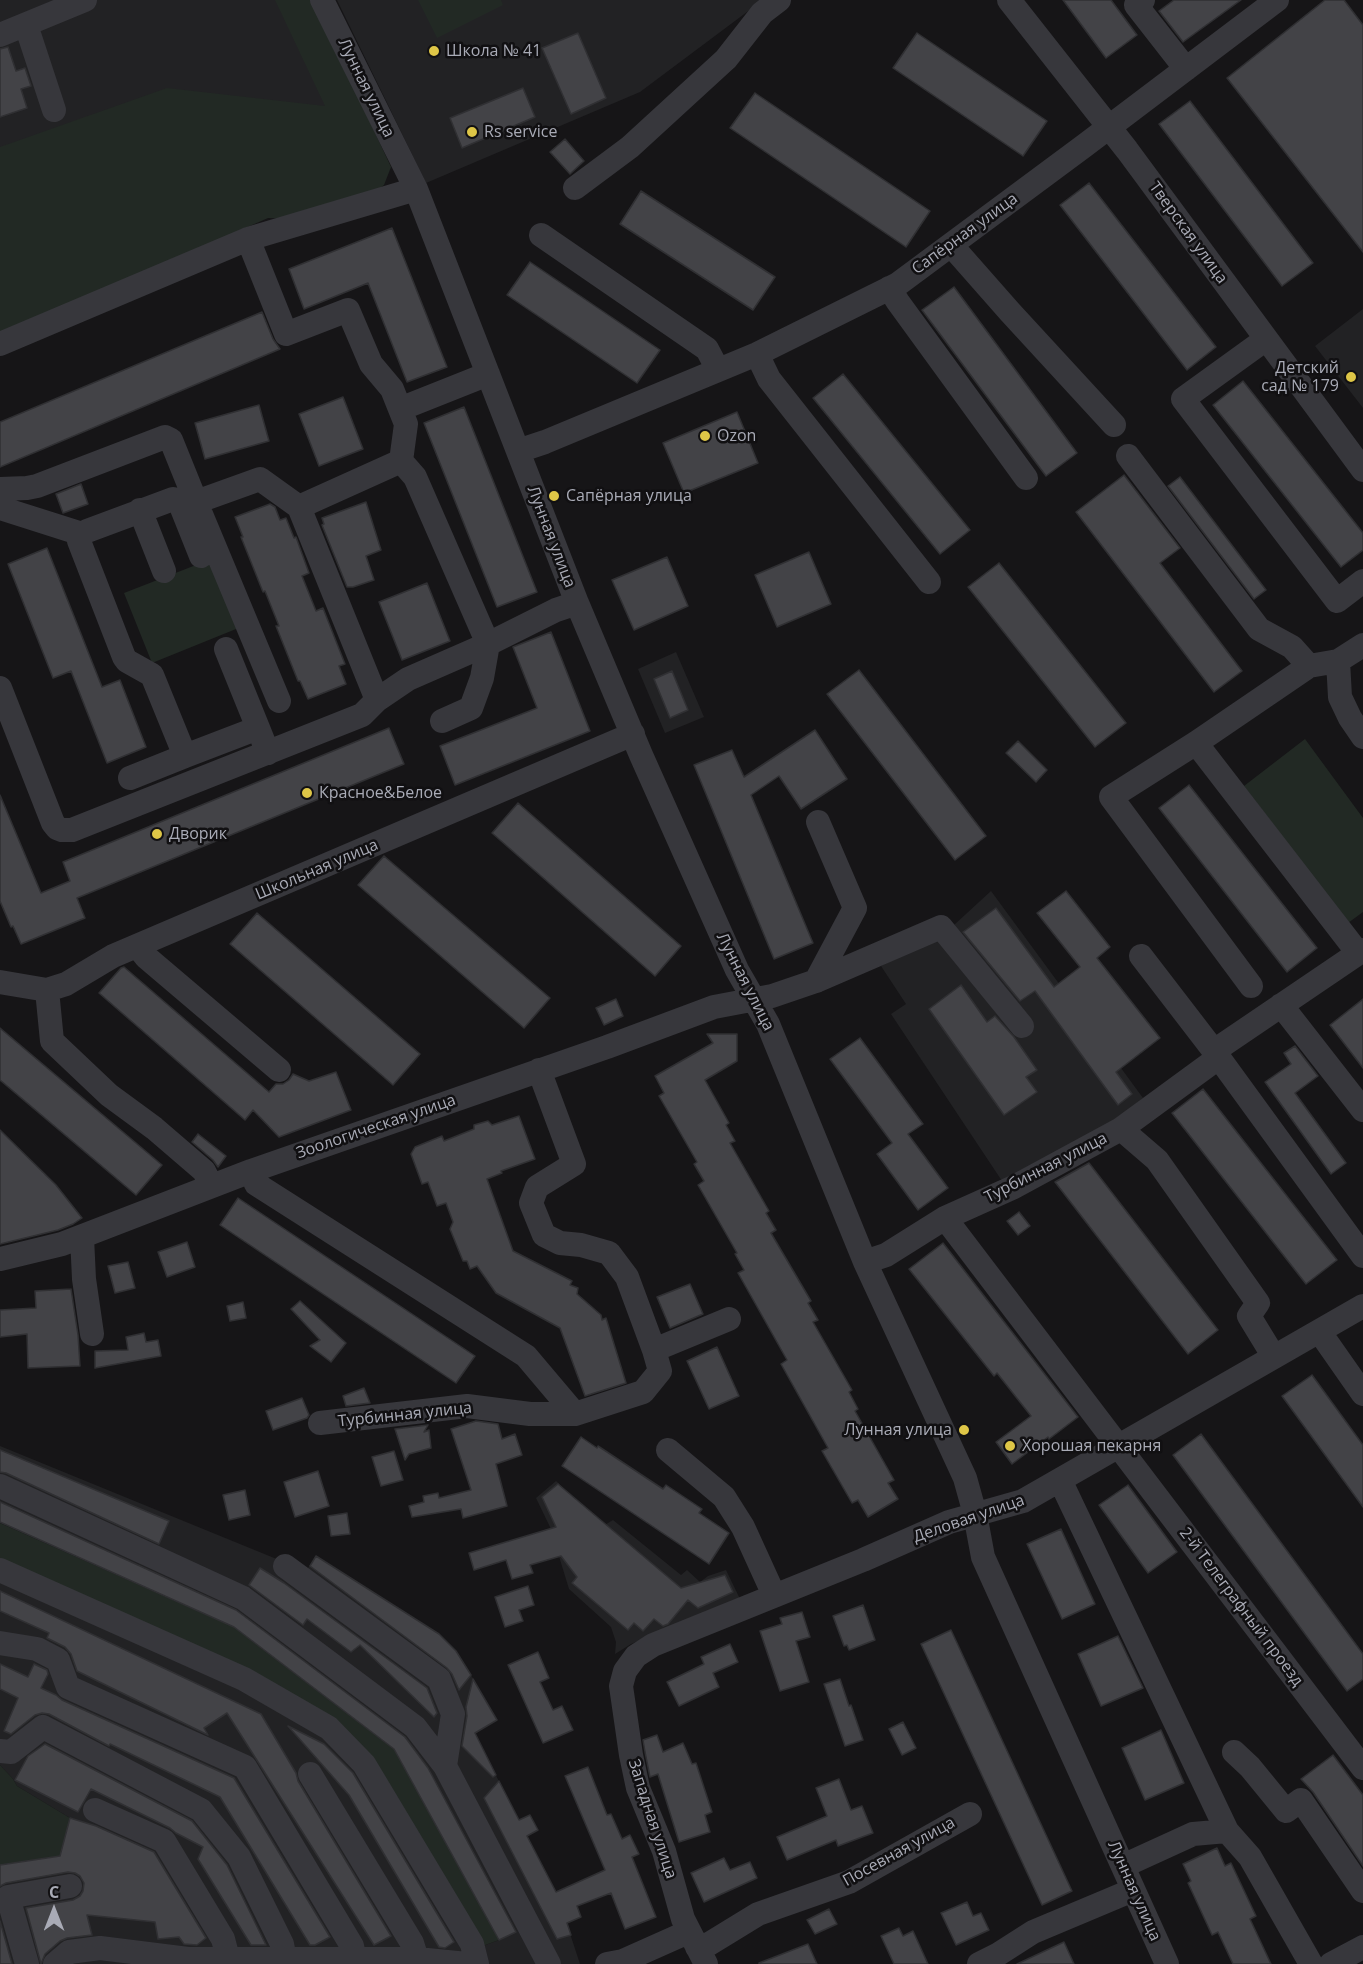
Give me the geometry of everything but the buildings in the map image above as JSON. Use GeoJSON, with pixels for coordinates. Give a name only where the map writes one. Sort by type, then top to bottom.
{"type":"FeatureCollection","features":[{"type":"Feature","properties":{"kind":"street"},"geometry":{"type":"LineString","coordinates":[[0,35],[85,0]]}},
{"type":"Feature","properties":{"kind":"street","name":"Лунная улица"},"geometry":{"type":"LineString","coordinates":[[322,0],[416,189],[577,603],[737,970],[768,1024],[865,1262],[965,1478],[975,1514],[982,1557],[1167,1964]]}},
{"type":"Feature","properties":{"kind":"street"},"geometry":{"type":"LineString","coordinates":[[574,188],[630,147],[726,59],[762,13],[779,0]]}},
{"type":"Feature","properties":{"kind":"street","name":"Тверская улица"},"geometry":{"type":"LineString","coordinates":[[1009,0],[1109,127],[1363,471]]}},
{"type":"Feature","properties":{"kind":"street"},"geometry":{"type":"LineString","coordinates":[[1143,0],[1136,5],[1185,69]]}},
{"type":"Feature","properties":{"kind":"street","name":"Сапёрная улица"},"geometry":{"type":"LineString","coordinates":[[518,451],[545,442],[757,354],[889,288],[1109,127],[1277,0]]}},
{"type":"Feature","properties":{"kind":"street"},"geometry":{"type":"LineString","coordinates":[[26,25],[54,110]]}},
{"type":"Feature","properties":{"kind":"street"},"geometry":{"type":"LineString","coordinates":[[0,344],[248,239],[416,189]]}},
{"type":"Feature","properties":{"kind":"street"},"geometry":{"type":"LineString","coordinates":[[541,235],[707,349],[718,369]]}},
{"type":"Feature","properties":{"kind":"street"},"geometry":{"type":"LineString","coordinates":[[248,239],[286,334],[348,310],[371,364],[392,389],[406,424],[400,461]]}},
{"type":"Feature","properties":{"kind":"street"},"geometry":{"type":"LineString","coordinates":[[951,244],[1114,425]]}},
{"type":"Feature","properties":{"kind":"street"},"geometry":{"type":"LineString","coordinates":[[889,288],[1026,478]]}},
{"type":"Feature","properties":{"kind":"street"},"geometry":{"type":"LineString","coordinates":[[1266,339],[1184,399],[1337,602],[1363,581]]}},
{"type":"Feature","properties":{"kind":"street"},"geometry":{"type":"LineString","coordinates":[[757,354],[769,379],[929,582]]}},
{"type":"Feature","properties":{"kind":"street"},"geometry":{"type":"LineString","coordinates":[[400,409],[488,374]]}},
{"type":"Feature","properties":{"kind":"street"},"geometry":{"type":"LineString","coordinates":[[0,489],[37,486],[165,437],[171,440],[279,700]]}},
{"type":"Feature","properties":{"kind":"street"},"geometry":{"type":"LineString","coordinates":[[1128,456],[1259,629],[1292,647],[1309,666]]}},
{"type":"Feature","properties":{"kind":"street"},"geometry":{"type":"LineString","coordinates":[[299,507],[400,461]]}},
{"type":"Feature","properties":{"kind":"street"},"geometry":{"type":"LineString","coordinates":[[400,461],[415,477],[488,644],[482,678],[471,708],[442,721]]}},
{"type":"Feature","properties":{"kind":"street"},"geometry":{"type":"LineString","coordinates":[[196,502],[260,478],[299,507],[377,700]]}},
{"type":"Feature","properties":{"kind":"street"},"geometry":{"type":"LineString","coordinates":[[0,508],[82,534],[173,499],[178,501],[201,556]]}},
{"type":"Feature","properties":{"kind":"street"},"geometry":{"type":"LineString","coordinates":[[140,510],[164,571]]}},
{"type":"Feature","properties":{"kind":"street"},"geometry":{"type":"LineString","coordinates":[[82,534],[80,546],[124,657],[152,675],[185,756]]}},
{"type":"Feature","properties":{"kind":"street"},"geometry":{"type":"LineString","coordinates":[[0,688],[53,823],[62,830],[72,830],[362,715],[377,700],[408,679],[488,644],[556,610],[577,603]]}},
{"type":"Feature","properties":{"kind":"street"},"geometry":{"type":"LineString","coordinates":[[1251,986],[1111,797],[1196,743],[1309,666],[1338,661],[1363,645]]}},
{"type":"Feature","properties":{"kind":"street"},"geometry":{"type":"LineString","coordinates":[[226,649],[268,753]]}},
{"type":"Feature","properties":{"kind":"street"},"geometry":{"type":"LineString","coordinates":[[1338,661],[1340,697],[1363,737]]}},
{"type":"Feature","properties":{"kind":"street"},"geometry":{"type":"LineString","coordinates":[[130,778],[258,728]]}},
{"type":"Feature","properties":{"kind":"street","name":"Школьная улица"},"geometry":{"type":"LineString","coordinates":[[47,990],[66,984],[113,956],[633,734]]}},
{"type":"Feature","properties":{"kind":"street"},"geometry":{"type":"LineString","coordinates":[[1196,743],[1360,951]]}},
{"type":"Feature","properties":{"kind":"street"},"geometry":{"type":"LineString","coordinates":[[816,981],[855,908],[818,822]]}},
{"type":"Feature","properties":{"kind":"street","name":"Зоологическая улица"},"geometry":{"type":"LineString","coordinates":[[0,1259],[82,1237],[211,1185],[714,1007],[772,996],[816,981],[941,927],[1022,1026]]}},
{"type":"Feature","properties":{"kind":"street"},"geometry":{"type":"LineString","coordinates":[[138,947],[146,957],[279,1070]]}},
{"type":"Feature","properties":{"kind":"street","name":"Турбинная улица"},"geometry":{"type":"LineString","coordinates":[[865,1262],[886,1255],[945,1218],[1014,1187],[1121,1129],[1281,1005],[1360,951]]}},
{"type":"Feature","properties":{"kind":"street"},"geometry":{"type":"LineString","coordinates":[[1141,956],[1363,1256]]}},
{"type":"Feature","properties":{"kind":"street"},"geometry":{"type":"LineString","coordinates":[[0,982],[47,990],[52,1041],[109,1095],[154,1128],[204,1171],[211,1185]]}},
{"type":"Feature","properties":{"kind":"street"},"geometry":{"type":"LineString","coordinates":[[1281,1005],[1363,1110]]}},
{"type":"Feature","properties":{"kind":"street"},"geometry":{"type":"LineString","coordinates":[[539,1070],[574,1164],[537,1187],[531,1203],[544,1235],[560,1243],[581,1245],[609,1253],[627,1277],[654,1350],[729,1319]]}},
{"type":"Feature","properties":{"kind":"street"},"geometry":{"type":"LineString","coordinates":[[1121,1129],[1157,1160],[1258,1303],[1249,1316],[1274,1357]]}},
{"type":"Feature","properties":{"kind":"street"},"geometry":{"type":"LineString","coordinates":[[251,1171],[256,1184],[526,1356],[575,1414]]}},
{"type":"Feature","properties":{"kind":"street","name":"2-й Телеграфный проезд"},"geometry":{"type":"LineString","coordinates":[[945,1218],[1363,1768]]}},
{"type":"Feature","properties":{"kind":"street"},"geometry":{"type":"LineString","coordinates":[[82,1237],[84,1280],[92,1334]]}},
{"type":"Feature","properties":{"kind":"street","name":"Деловая улица"},"geometry":{"type":"LineString","coordinates":[[653,1645],[949,1522],[1023,1502],[1363,1306]]}},
{"type":"Feature","properties":{"kind":"street"},"geometry":{"type":"LineString","coordinates":[[1319,1331],[1363,1394]]}},
{"type":"Feature","properties":{"kind":"street","name":"Турбинная улица"},"geometry":{"type":"LineString","coordinates":[[320,1423],[467,1406],[530,1414],[575,1414],[643,1392],[660,1371],[654,1350]]}},
{"type":"Feature","properties":{"kind":"street"},"geometry":{"type":"LineString","coordinates":[[668,1450],[724,1497],[743,1527],[774,1595]]}},
{"type":"Feature","properties":{"kind":"street"},"geometry":{"type":"LineString","coordinates":[[1060,1480],[1227,1832],[1250,1857],[1311,1964]]}},
{"type":"Feature","properties":{"kind":"street"},"geometry":{"type":"LineString","coordinates":[[0,1486],[243,1598],[415,1727],[446,1766],[549,1964]]}},
{"type":"Feature","properties":{"kind":"street"},"geometry":{"type":"LineString","coordinates":[[285,1566],[439,1679],[453,1714],[446,1766]]}},
{"type":"Feature","properties":{"kind":"street"},"geometry":{"type":"LineString","coordinates":[[0,1570],[244,1679],[329,1728],[364,1764],[472,1944],[477,1964]]}},
{"type":"Feature","properties":{"kind":"street"},"geometry":{"type":"LineString","coordinates":[[0,1643],[37,1649],[58,1660],[68,1687],[245,1767],[352,1946],[355,1960]]}},
{"type":"Feature","properties":{"kind":"street","name":"Западная улица"},"geometry":{"type":"LineString","coordinates":[[653,1645],[636,1656],[626,1671],[621,1686],[624,1715],[638,1788],[664,1851],[697,1948]]}},
{"type":"Feature","properties":{"kind":"street"},"geometry":{"type":"LineString","coordinates":[[0,1751],[11,1752],[43,1727],[201,1810],[239,1857],[282,1944],[285,1959]]}},
{"type":"Feature","properties":{"kind":"street"},"geometry":{"type":"LineString","coordinates":[[1234,1752],[1250,1767],[1286,1811],[1301,1800],[1363,1891]]}},
{"type":"Feature","properties":{"kind":"street"},"geometry":{"type":"LineString","coordinates":[[310,1774],[412,1943],[417,1959]]}},
{"type":"Feature","properties":{"kind":"street"},"geometry":{"type":"LineString","coordinates":[[95,1810],[164,1841],[223,1940],[228,1958]]}},
{"type":"Feature","properties":{"kind":"street","name":"Посевная улица"},"geometry":{"type":"LineString","coordinates":[[608,1964],[623,1961],[665,1944],[697,1948],[709,1944],[758,1914],[849,1882],[970,1814]]}},
{"type":"Feature","properties":{"kind":"street"},"geometry":{"type":"LineString","coordinates":[[1123,1866],[1193,1834],[1227,1832]]}},
{"type":"Feature","properties":{"kind":"street"},"geometry":{"type":"LineString","coordinates":[[27,1964],[8,1897],[70,1886]]}},
{"type":"Feature","properties":{"kind":"street"},"geometry":{"type":"LineString","coordinates":[[992,1961],[1033,1932],[1133,1890]]}},
{"type":"Feature","properties":{"kind":"street"},"geometry":{"type":"LineString","coordinates":[[1331,1964],[1363,1947]]}},
{"type":"Feature","properties":{"kind":"street"},"geometry":{"type":"LineString","coordinates":[[32,1964],[43,1959],[56,1963],[69,1952],[100,1948],[127,1959],[188,1962],[228,1958],[260,1962],[285,1959],[388,1962],[417,1959],[454,1963]]}},
{"type":"Feature","properties":{"kind":"shaded area"},"geometry":{"type":"Polygon","coordinates":[[[0,0],[313,0],[368,116],[0,283],[0,0]]]}},
{"type":"Feature","properties":{"kind":"shaded area"},"geometry":{"type":"Polygon","coordinates":[[[275,0],[313,0],[391,167],[384,185],[366,198],[296,219],[268,218],[0,336],[0,147],[167,88],[325,106],[275,0]]]}},
{"type":"Feature","properties":{"kind":"shaded area"},"geometry":{"type":"Polygon","coordinates":[[[337,0],[763,0],[640,92],[426,183],[337,0]]]}},
{"type":"Feature","properties":{"kind":"shaded area"},"geometry":{"type":"Polygon","coordinates":[[[418,0],[501,0],[503,5],[437,38],[418,0]]]}},
{"type":"Feature","properties":{"kind":"shaded area","name":"Детский сад № 179"},"geometry":{"type":"Polygon","coordinates":[[[1363,309],[1363,408],[1315,346],[1363,309]]]}},
{"type":"Feature","properties":{"kind":"shaded area"},"geometry":{"type":"Polygon","coordinates":[[[214,558],[241,627],[152,663],[124,593],[214,558]]]}},
{"type":"Feature","properties":{"kind":"shaded area"},"geometry":{"type":"Polygon","coordinates":[[[676,652],[704,717],[665,733],[638,669],[676,652]]]}},
{"type":"Feature","properties":{"kind":"shaded area"},"geometry":{"type":"Polygon","coordinates":[[[1305,739],[1363,818],[1363,912],[1348,923],[1244,786],[1305,739]]]}},
{"type":"Feature","properties":{"kind":"shaded area"},"geometry":{"type":"Polygon","coordinates":[[[991,891],[1143,1098],[1118,1119],[1002,1181],[891,1014],[906,1004],[881,966],[954,925],[991,891]]]}},
{"type":"Feature","properties":{"kind":"shaded area"},"geometry":{"type":"Polygon","coordinates":[[[0,1446],[306,1571],[316,1556],[439,1634],[456,1651],[497,1720],[475,1734],[559,1900],[580,1964],[0,1964],[0,1865],[60,1856],[70,1818],[17,1786],[0,1765],[0,1560],[245,1671],[333,1722],[369,1757],[480,1947],[499,1940],[394,1749],[234,1627],[0,1523],[0,1446]]]}},
{"type":"Feature","properties":{"kind":"shaded area"},"geometry":{"type":"Polygon","coordinates":[[[556,1481],[603,1526],[613,1520],[681,1575],[687,1570],[700,1582],[708,1576],[726,1570],[740,1599],[631,1644],[615,1654],[616,1642],[611,1627],[569,1589],[550,1527],[536,1498],[556,1481]]]}},
{"type":"Feature","properties":{"kind":"shaded area"},"geometry":{"type":"Polygon","coordinates":[[[0,1523],[234,1627],[394,1749],[499,1940],[480,1947],[369,1757],[0,1560],[0,1523]]]}},
{"type":"Feature","properties":{"kind":"shaded area"},"geometry":{"type":"Polygon","coordinates":[[[0,1765],[17,1786],[70,1818],[60,1856],[0,1865],[0,1765]]]}},
{"type":"Feature","properties":{"kind":"place","name":"Школа № 41"},"geometry":{"type":"Point","coordinates":[434,51]}},
{"type":"Feature","properties":{"kind":"place","name":"Rs service"},"geometry":{"type":"Point","coordinates":[472,132]}},
{"type":"Feature","properties":{"kind":"place","name":"Детский сад № 179"},"geometry":{"type":"Point","coordinates":[1351,377]}},
{"type":"Feature","properties":{"kind":"place","name":"Ozon"},"geometry":{"type":"Point","coordinates":[705,436]}},
{"type":"Feature","properties":{"kind":"place","name":"Сапёрная улица"},"geometry":{"type":"Point","coordinates":[554,496]}},
{"type":"Feature","properties":{"kind":"place","name":"Красное&Белое"},"geometry":{"type":"Point","coordinates":[307,793]}},
{"type":"Feature","properties":{"kind":"place","name":"Дворик"},"geometry":{"type":"Point","coordinates":[157,834]}},
{"type":"Feature","properties":{"kind":"place","name":"Лунная улица"},"geometry":{"type":"Point","coordinates":[964,1430]}},
{"type":"Feature","properties":{"kind":"place","name":"Хорошая пекарня"},"geometry":{"type":"Point","coordinates":[1010,1446]}}]}
